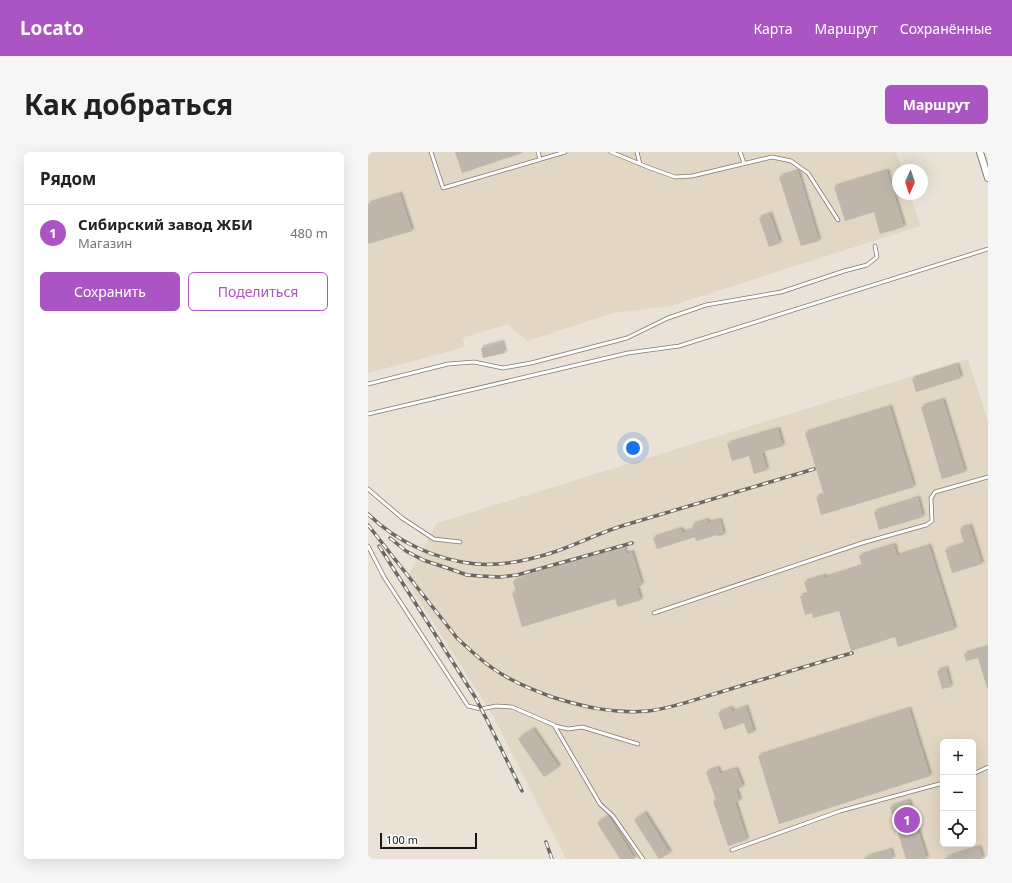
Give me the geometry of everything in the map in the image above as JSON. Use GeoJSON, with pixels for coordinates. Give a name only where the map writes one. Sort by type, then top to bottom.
{"type":"FeatureCollection","features":[{"type":"Feature","properties":{"kind":"street"},"geometry":{"type":"LineString","coordinates":[[980,152],[988,178]]}},
{"type":"Feature","properties":{"kind":"lane"},"geometry":{"type":"LineString","coordinates":[[431,152],[443,188],[565,152]]}},
{"type":"Feature","properties":{"kind":"lane"},"geometry":{"type":"LineString","coordinates":[[538,152],[540,159]]}},
{"type":"Feature","properties":{"kind":"lane"},"geometry":{"type":"LineString","coordinates":[[611,152],[675,177],[692,176],[772,157],[791,162],[808,173],[838,220]]}},
{"type":"Feature","properties":{"kind":"lane"},"geometry":{"type":"LineString","coordinates":[[637,152],[640,164]]}},
{"type":"Feature","properties":{"kind":"lane"},"geometry":{"type":"LineString","coordinates":[[740,152],[744,163]]}},
{"type":"Feature","properties":{"kind":"lane"},"geometry":{"type":"LineString","coordinates":[[368,384],[448,364],[474,362],[503,368],[531,364],[591,348],[627,338],[668,318],[706,305],[782,292],[844,271],[867,265],[877,257],[875,246]]}},
{"type":"Feature","properties":{"kind":"lane"},"geometry":{"type":"LineString","coordinates":[[368,414],[628,353],[679,346],[988,249]]}},
{"type":"Feature","properties":{"kind":"lane"},"geometry":{"type":"LineString","coordinates":[[654,613],[862,543],[926,525],[932,521],[931,498],[935,492],[988,477]]}},
{"type":"Feature","properties":{"kind":"lane"},"geometry":{"type":"LineString","coordinates":[[368,489],[402,518],[434,539],[460,542]]}},
{"type":"Feature","properties":{"kind":"lane"},"geometry":{"type":"LineString","coordinates":[[368,546],[384,577],[468,706],[481,709],[496,706],[512,707],[555,726],[568,729],[582,727],[638,744]]}},
{"type":"Feature","properties":{"kind":"lane"},"geometry":{"type":"LineString","coordinates":[[555,726],[600,804],[613,816],[643,859]]}},
{"type":"Feature","properties":{"kind":"lane"},"geometry":{"type":"LineString","coordinates":[[976,773],[988,767]]}},
{"type":"Feature","properties":{"kind":"lane"},"geometry":{"type":"LineString","coordinates":[[732,850],[840,811],[940,784]]}},
{"type":"Feature","properties":{"kind":"shaded area"},"geometry":{"type":"Polygon","coordinates":[[[368,152],[896,152],[900,164],[892,164],[892,200],[912,200],[920,226],[670,306],[612,313],[527,341],[507,324],[462,338],[465,347],[368,373],[368,152]]]}},
{"type":"Feature","properties":{"kind":"shaded area"},"geometry":{"type":"Polygon","coordinates":[[[968,359],[988,422],[988,859],[566,859],[492,714],[406,580],[437,523],[968,359]]]}},
{"type":"Feature","properties":{"kind":"building"},"geometry":{"type":"Polygon","coordinates":[[[455,152],[522,152],[522,153],[462,173],[455,152]]]}},
{"type":"Feature","properties":{"kind":"building"},"geometry":{"type":"Polygon","coordinates":[[[798,171],[819,241],[801,246],[779,177],[798,171]]]}},
{"type":"Feature","properties":{"kind":"building"},"geometry":{"type":"Polygon","coordinates":[[[887,171],[892,187],[892,200],[896,200],[904,227],[880,234],[874,212],[845,221],[834,187],[887,171]]]}},
{"type":"Feature","properties":{"kind":"building"},"geometry":{"type":"Polygon","coordinates":[[[400,194],[412,231],[368,244],[368,204],[400,194]]]}},
{"type":"Feature","properties":{"kind":"building"},"geometry":{"type":"Polygon","coordinates":[[[770,214],[780,243],[769,247],[759,218],[770,214]]]}},
{"type":"Feature","properties":{"kind":"building"},"geometry":{"type":"Polygon","coordinates":[[[502,342],[505,353],[483,358],[481,348],[502,342]]]}},
{"type":"Feature","properties":{"kind":"building"},"geometry":{"type":"Polygon","coordinates":[[[957,365],[961,378],[916,392],[912,379],[957,365]]]}},
{"type":"Feature","properties":{"kind":"building"},"geometry":{"type":"Polygon","coordinates":[[[943,400],[965,472],[942,479],[921,407],[943,400]]]}},
{"type":"Feature","properties":{"kind":"building"},"geometry":{"type":"Polygon","coordinates":[[[890,407],[914,487],[821,515],[816,497],[824,495],[805,433],[890,407]]]}},
{"type":"Feature","properties":{"kind":"building"},"geometry":{"type":"Polygon","coordinates":[[[778,429],[783,446],[762,452],[767,470],[754,474],[749,456],[732,461],[727,444],[778,429]]]}},
{"type":"Feature","properties":{"kind":"building"},"geometry":{"type":"Polygon","coordinates":[[[918,498],[923,517],[879,530],[874,512],[918,498]]]}},
{"type":"Feature","properties":{"kind":"building"},"geometry":{"type":"Polygon","coordinates":[[[707,520],[708,523],[720,520],[724,535],[717,535],[696,541],[695,537],[657,549],[653,538],[681,529],[683,533],[694,529],[692,525],[707,520]]]}},
{"type":"Feature","properties":{"kind":"building"},"geometry":{"type":"Polygon","coordinates":[[[970,526],[982,564],[952,573],[945,550],[964,544],[960,529],[970,526]]]}},
{"type":"Feature","properties":{"kind":"building"},"geometry":{"type":"Polygon","coordinates":[[[894,545],[897,556],[929,546],[955,629],[898,647],[895,637],[851,651],[839,611],[813,618],[812,613],[805,615],[800,596],[808,594],[804,582],[824,576],[825,578],[862,566],[859,556],[894,545]]]}},
{"type":"Feature","properties":{"kind":"building"},"geometry":{"type":"Polygon","coordinates":[[[624,547],[626,554],[632,552],[642,585],[637,587],[641,600],[618,607],[615,599],[522,627],[512,593],[516,592],[513,581],[624,547]]]}},
{"type":"Feature","properties":{"kind":"building"},"geometry":{"type":"Polygon","coordinates":[[[988,647],[987,688],[978,658],[966,661],[964,654],[988,647]]]}},
{"type":"Feature","properties":{"kind":"building"},"geometry":{"type":"Polygon","coordinates":[[[946,668],[951,687],[942,689],[937,671],[946,668]]]}},
{"type":"Feature","properties":{"kind":"building"},"geometry":{"type":"Polygon","coordinates":[[[746,707],[754,732],[748,734],[744,723],[724,730],[718,713],[731,708],[732,712],[746,707]]]}},
{"type":"Feature","properties":{"kind":"building"},"geometry":{"type":"Polygon","coordinates":[[[909,709],[930,776],[779,824],[758,756],[909,709]]]}},
{"type":"Feature","properties":{"kind":"building"},"geometry":{"type":"Polygon","coordinates":[[[533,729],[559,767],[544,777],[518,739],[533,729]]]}},
{"type":"Feature","properties":{"kind":"building"},"geometry":{"type":"Polygon","coordinates":[[[718,768],[720,774],[736,769],[743,787],[736,789],[740,801],[735,802],[747,840],[728,846],[713,801],[716,800],[706,772],[718,768]]]}},
{"type":"Feature","properties":{"kind":"building"},"geometry":{"type":"Polygon","coordinates":[[[909,801],[927,859],[906,859],[890,807],[909,801]]]}},
{"type":"Feature","properties":{"kind":"building"},"geometry":{"type":"Polygon","coordinates":[[[645,813],[670,853],[659,859],[634,820],[645,813]]]}},
{"type":"Feature","properties":{"kind":"building"},"geometry":{"type":"Polygon","coordinates":[[[608,816],[635,859],[620,859],[597,823],[608,816]]]}},
{"type":"Feature","properties":{"kind":"building"},"geometry":{"type":"Polygon","coordinates":[[[979,847],[983,859],[945,859],[945,858],[979,847]]]}},
{"type":"Feature","properties":{"kind":"building"},"geometry":{"type":"Polygon","coordinates":[[[891,850],[893,859],[864,858],[891,850]]]}},
{"type":"Feature","properties":{"kind":"railway"},"geometry":{"type":"LineString","coordinates":[[368,514],[391,533],[432,554],[461,562],[476,564],[503,564],[548,554],[625,525],[814,469]]}},
{"type":"Feature","properties":{"kind":"railway"},"geometry":{"type":"LineString","coordinates":[[368,525],[457,638],[474,654],[492,668],[516,682],[552,697],[576,704],[611,711],[635,712],[658,710],[852,653]]}},
{"type":"Feature","properties":{"kind":"railway"},"geometry":{"type":"LineString","coordinates":[[390,538],[406,551],[423,560],[467,575],[500,577],[517,575],[632,543]]}},
{"type":"Feature","properties":{"kind":"railway"},"geometry":{"type":"LineString","coordinates":[[379,546],[475,697],[522,791]]}},
{"type":"Feature","properties":{"kind":"railway"},"geometry":{"type":"LineString","coordinates":[[546,842],[552,859]]}},
{"type":"Feature","properties":{"kind":"place","name":"Сибирский завод ЖБИ"},"geometry":{"type":"Point","coordinates":[907,820]}}]}
